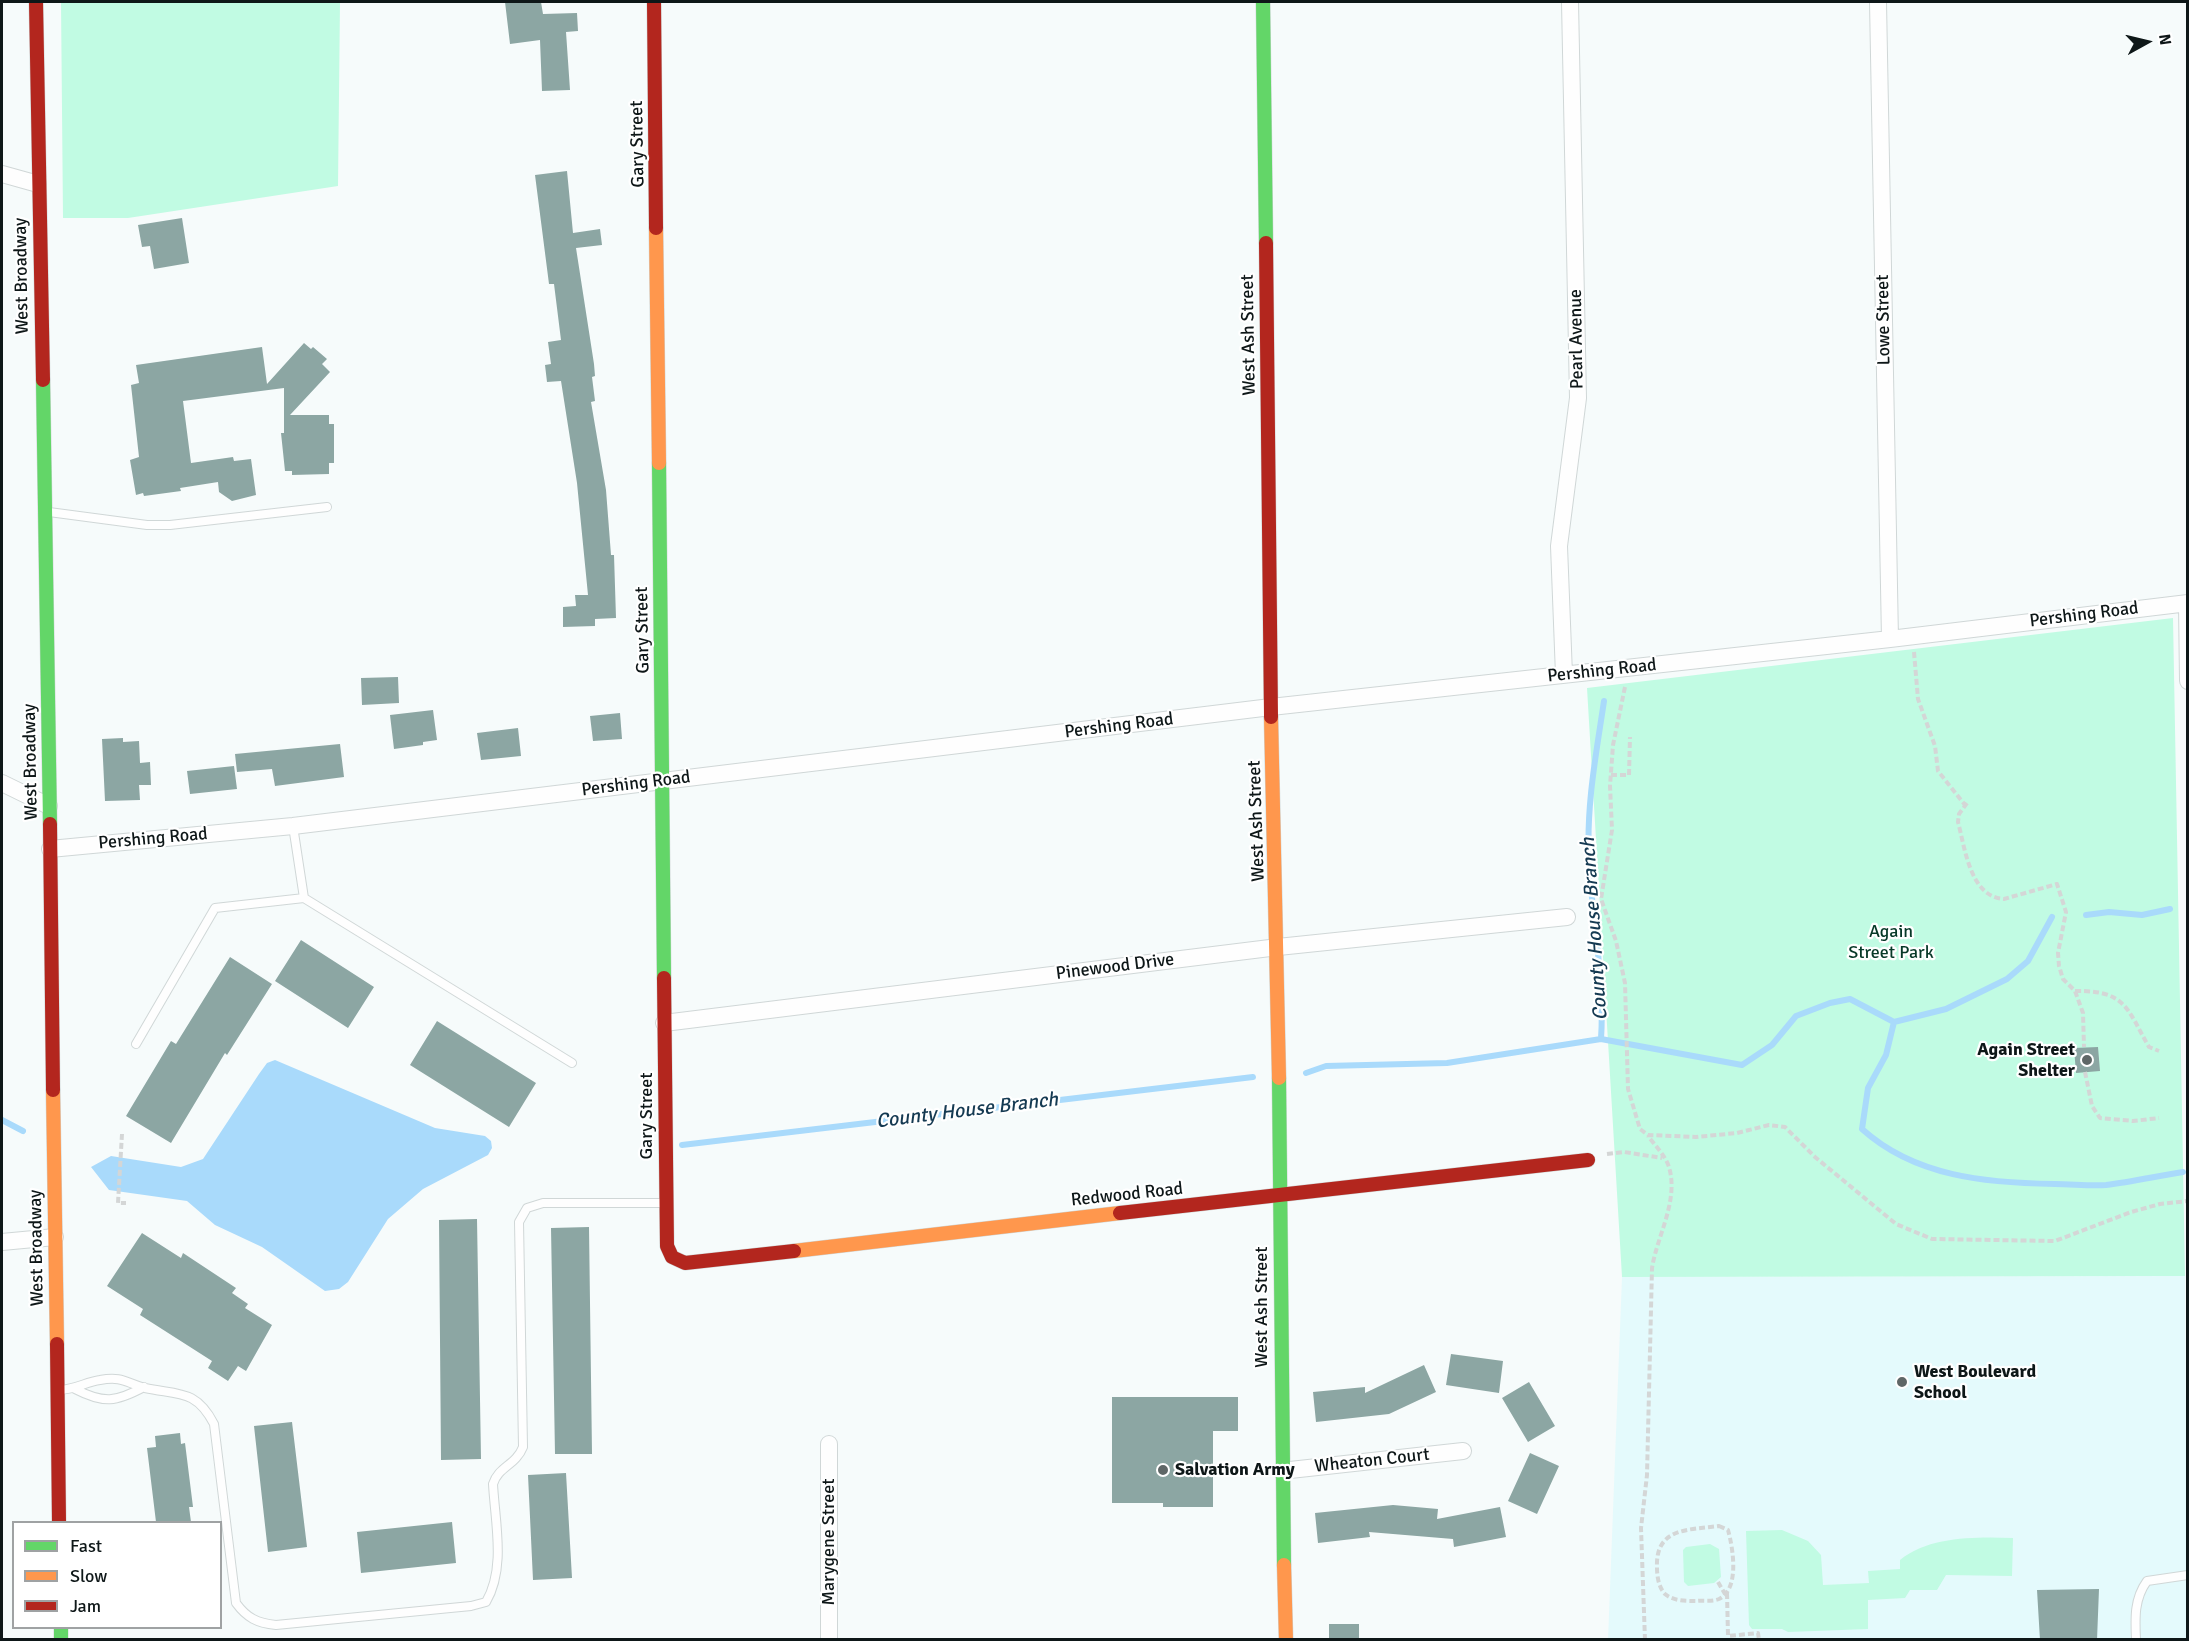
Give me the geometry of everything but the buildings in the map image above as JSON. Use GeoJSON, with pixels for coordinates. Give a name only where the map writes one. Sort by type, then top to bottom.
{"type":"FeatureCollection","features":[{"type":"Feature","properties":{"kind":"street","name":"West Broadway"},"geometry":{"type":"LineString","coordinates":[[36,2],[46,512],[59,1521]]}},
{"type":"Feature","properties":{"kind":"street","name":"Gary Street"},"geometry":{"type":"LineString","coordinates":[[654,2],[666,1203],[667,1246],[672,1257]]}},
{"type":"Feature","properties":{"kind":"street","name":"West Ash Street"},"geometry":{"type":"LineString","coordinates":[[1263,2],[1271,707],[1278,947],[1281,1471],[1286,1640]]}},
{"type":"Feature","properties":{"kind":"street","name":"Pearl Avenue"},"geometry":{"type":"LineString","coordinates":[[1564,675],[1559,546],[1578,398],[1570,2]]}},
{"type":"Feature","properties":{"kind":"street","name":"Lowe Street"},"geometry":{"type":"LineString","coordinates":[[1878,2],[1890,639]]}},
{"type":"Feature","properties":{"kind":"street"},"geometry":{"type":"LineString","coordinates":[[2,174],[38,184]]}},
{"type":"Feature","properties":{"kind":"street"},"geometry":{"type":"LineString","coordinates":[[2187,603],[2187,681]]}},
{"type":"Feature","properties":{"kind":"street","name":"Pershing Road"},"geometry":{"type":"LineString","coordinates":[[50,849],[294,826],[1271,707],[1890,639],[2187,603]]}},
{"type":"Feature","properties":{"kind":"street"},"geometry":{"type":"LineString","coordinates":[[2,783],[49,806]]}},
{"type":"Feature","properties":{"kind":"street","name":"Pinewood Drive"},"geometry":{"type":"LineString","coordinates":[[664,1023],[1278,947],[1567,917]]}},
{"type":"Feature","properties":{"kind":"street","name":"Redwood Road"},"geometry":{"type":"LineString","coordinates":[[672,1257],[685,1263],[1588,1160]]}},
{"type":"Feature","properties":{"kind":"street"},"geometry":{"type":"LineString","coordinates":[[2,1242],[55,1237]]}},
{"type":"Feature","properties":{"kind":"street","name":"Marygene Street"},"geometry":{"type":"LineString","coordinates":[[829,1640],[830,1444]]}},
{"type":"Feature","properties":{"kind":"street","name":"Wheaton Court"},"geometry":{"type":"LineString","coordinates":[[1281,1471],[1463,1451]]}},
{"type":"Feature","properties":{"kind":"lane"},"geometry":{"type":"LineString","coordinates":[[46,512],[170,525],[327,507]]}},
{"type":"Feature","properties":{"kind":"lane"},"geometry":{"type":"LineString","coordinates":[[294,826],[304,898]]}},
{"type":"Feature","properties":{"kind":"lane"},"geometry":{"type":"LineString","coordinates":[[136,1044],[215,908],[304,898],[572,1063]]}},
{"type":"Feature","properties":{"kind":"lane"},"geometry":{"type":"LineString","coordinates":[[56,1390],[75,1389],[98,1380],[121,1378],[144,1388],[170,1390],[190,1396],[206,1408],[214,1424],[236,1603],[244,1615],[260,1623],[276,1625],[471,1606],[486,1602],[494,1587],[498,1568],[493,1484],[497,1472],[519,1457],[523,1447],[519,1222],[527,1208],[543,1203],[666,1203]]}},
{"type":"Feature","properties":{"kind":"lane"},"geometry":{"type":"LineString","coordinates":[[75,1389],[96,1400],[123,1398],[144,1388]]}},
{"type":"Feature","properties":{"kind":"lane"},"geometry":{"type":"LineString","coordinates":[[2136,1640],[2135,1611],[2140,1592],[2147,1581],[2187,1575]]}},
{"type":"Feature","properties":{"kind":"path"},"geometry":{"type":"LineString","coordinates":[[1912,636],[1918,699],[1935,746],[1938,771],[1966,804],[1959,814],[1958,822],[1974,878],[1985,892],[1996,899],[2004,899],[2057,884],[2066,912],[2058,953],[2059,966],[2063,979],[2075,991],[2083,1013],[2084,1047]]}},
{"type":"Feature","properties":{"kind":"path"},"geometry":{"type":"LineString","coordinates":[[1625,687],[1613,745],[1612,830],[1601,899],[1616,941],[1625,983],[1628,1089],[1633,1112],[1640,1128],[1648,1135],[1669,1166],[1670,1187],[1669,1209],[1654,1254],[1652,1268],[1647,1475],[1641,1520],[1645,1640]]}},
{"type":"Feature","properties":{"kind":"path"},"geometry":{"type":"LineString","coordinates":[[1611,775],[1629,775],[1630,736]]}},
{"type":"Feature","properties":{"kind":"path"},"geometry":{"type":"LineString","coordinates":[[2075,991],[2093,990],[2120,1000],[2132,1014],[2149,1047],[2159,1051]]}},
{"type":"Feature","properties":{"kind":"path"},"geometry":{"type":"LineString","coordinates":[[2085,1072],[2092,1106],[2100,1118],[2133,1121],[2159,1118]]}},
{"type":"Feature","properties":{"kind":"path"},"geometry":{"type":"LineString","coordinates":[[1648,1135],[1696,1137],[1737,1133],[1769,1125],[1785,1127],[1815,1157],[1896,1224],[1932,1239],[2055,1241],[2131,1212],[2160,1204],[2187,1202]]}},
{"type":"Feature","properties":{"kind":"path"},"geometry":{"type":"LineString","coordinates":[[122,1134],[118,1203],[126,1203]]}},
{"type":"Feature","properties":{"kind":"path"},"geometry":{"type":"LineString","coordinates":[[1588,1160],[1624,1152],[1663,1158]]}},
{"type":"Feature","properties":{"kind":"path"},"geometry":{"type":"LineString","coordinates":[[1719,1526],[1725,1528],[1732,1555],[1732,1578],[1728,1589],[1725,1594],[1715,1600],[1683,1601],[1663,1592],[1657,1573],[1657,1560],[1663,1542],[1670,1535],[1683,1530],[1719,1526]]}},
{"type":"Feature","properties":{"kind":"path"},"geometry":{"type":"LineString","coordinates":[[1718,1582],[1725,1594]]}},
{"type":"Feature","properties":{"kind":"path"},"geometry":{"type":"LineString","coordinates":[[1728,1589],[1726,1609],[1728,1636],[1758,1633],[1759,1640]]}},
{"type":"Feature","properties":{"kind":"path"},"geometry":{"type":"LineString","coordinates":[[1715,1600],[1726,1609]]}},
{"type":"Feature","properties":{"kind":"shaded area","name":"West Boulevard School"},"geometry":{"type":"Polygon","coordinates":[[[2185,1276],[2187,1639],[1608,1640],[1622,1277],[2185,1276]]]}},
{"type":"Feature","properties":{"kind":"green space"},"geometry":{"type":"Polygon","coordinates":[[[61,2],[340,2],[338,186],[128,218],[63,218],[61,2]]]}},
{"type":"Feature","properties":{"kind":"green space","name":"Again Street Park"},"geometry":{"type":"Polygon","coordinates":[[[2173,618],[2185,1276],[1622,1277],[1587,688],[2173,618]]]}},
{"type":"Feature","properties":{"kind":"green space"},"geometry":{"type":"Polygon","coordinates":[[[1782,1530],[1808,1541],[1821,1555],[1823,1585],[1869,1583],[1868,1571],[1900,1569],[1900,1560],[1925,1546],[1969,1538],[2013,1538],[2012,1576],[1946,1575],[1937,1590],[1910,1590],[1905,1598],[1868,1600],[1868,1629],[1788,1632],[1782,1629],[1752,1629],[1749,1625],[1746,1531],[1782,1530]]]}},
{"type":"Feature","properties":{"kind":"green space"},"geometry":{"type":"Polygon","coordinates":[[[1710,1544],[1719,1549],[1721,1577],[1714,1583],[1688,1586],[1684,1582],[1683,1550],[1686,1547],[1710,1544]]]}},
{"type":"Feature","properties":{"kind":"water"},"geometry":{"type":"Polygon","coordinates":[[[275,1060],[435,1128],[485,1136],[491,1141],[492,1148],[488,1155],[423,1189],[388,1219],[348,1282],[339,1289],[325,1291],[262,1247],[215,1225],[187,1201],[109,1190],[91,1167],[111,1156],[181,1167],[203,1159],[267,1063],[275,1060]]]}},
{"type":"Feature","properties":{"kind":"waterway","name":"County House Branch"},"geometry":{"type":"LineString","coordinates":[[1306,1073],[1326,1066],[1447,1063],[1601,1039],[1601,994],[1588,841],[1592,781],[1604,701]]}},
{"type":"Feature","properties":{"kind":"waterway"},"geometry":{"type":"LineString","coordinates":[[2086,915],[2109,912],[2142,915],[2170,909]]}},
{"type":"Feature","properties":{"kind":"waterway"},"geometry":{"type":"LineString","coordinates":[[1601,1039],[1742,1065],[1772,1045],[1796,1016],[1830,1003],[1850,999],[1894,1022],[1946,1009],[2007,979],[2028,961],[2052,917]]}},
{"type":"Feature","properties":{"kind":"waterway"},"geometry":{"type":"LineString","coordinates":[[1894,1022],[1886,1055],[1868,1088],[1862,1129],[1905,1158],[1953,1174],[2004,1182],[2106,1185],[2183,1172]]}},
{"type":"Feature","properties":{"kind":"waterway","name":"County House Branch"},"geometry":{"type":"LineString","coordinates":[[682,1145],[1253,1077]]}},
{"type":"Feature","properties":{"kind":"waterway"},"geometry":{"type":"LineString","coordinates":[[2,1120],[23,1131]]}},
{"type":"Feature","properties":{"kind":"traffic: fast"},"geometry":{"type":"LineString","coordinates":[[1263,2],[1266,243]]}},
{"type":"Feature","properties":{"kind":"traffic: fast"},"geometry":{"type":"LineString","coordinates":[[43,380],[50,824]]}},
{"type":"Feature","properties":{"kind":"traffic: fast"},"geometry":{"type":"LineString","coordinates":[[659,463],[664,978]]}},
{"type":"Feature","properties":{"kind":"traffic: fast"},"geometry":{"type":"LineString","coordinates":[[1279,1078],[1284,1565]]}},
{"type":"Feature","properties":{"kind":"traffic: fast"},"geometry":{"type":"LineString","coordinates":[[61,1629],[61,1640]]}},
{"type":"Feature","properties":{"kind":"traffic: slow"},"geometry":{"type":"LineString","coordinates":[[656,228],[659,463]]}},
{"type":"Feature","properties":{"kind":"traffic: slow"},"geometry":{"type":"LineString","coordinates":[[1271,717],[1279,1078]]}},
{"type":"Feature","properties":{"kind":"traffic: slow"},"geometry":{"type":"LineString","coordinates":[[53,1090],[57,1344]]}},
{"type":"Feature","properties":{"kind":"traffic: slow"},"geometry":{"type":"LineString","coordinates":[[794,1251],[1120,1213]]}},
{"type":"Feature","properties":{"kind":"traffic: slow"},"geometry":{"type":"LineString","coordinates":[[1284,1565],[1286,1640]]}},
{"type":"Feature","properties":{"kind":"traffic: jam"},"geometry":{"type":"LineString","coordinates":[[36,2],[43,380]]}},
{"type":"Feature","properties":{"kind":"traffic: jam"},"geometry":{"type":"LineString","coordinates":[[654,2],[656,228]]}},
{"type":"Feature","properties":{"kind":"traffic: jam"},"geometry":{"type":"LineString","coordinates":[[1266,243],[1271,717]]}},
{"type":"Feature","properties":{"kind":"traffic: jam"},"geometry":{"type":"LineString","coordinates":[[50,824],[53,1090]]}},
{"type":"Feature","properties":{"kind":"traffic: jam"},"geometry":{"type":"LineString","coordinates":[[664,978],[667,1246],[672,1257],[685,1263],[794,1251]]}},
{"type":"Feature","properties":{"kind":"traffic: jam"},"geometry":{"type":"LineString","coordinates":[[1120,1213],[1588,1160]]}},
{"type":"Feature","properties":{"kind":"traffic: jam"},"geometry":{"type":"LineString","coordinates":[[57,1344],[59,1521]]}},
{"type":"Feature","properties":{"kind":"place","name":"Again Street Shelter"},"geometry":{"type":"Point","coordinates":[2087,1060]}},
{"type":"Feature","properties":{"kind":"place","name":"West Boulevard School"},"geometry":{"type":"Point","coordinates":[1902,1382]}},
{"type":"Feature","properties":{"kind":"place","name":"Salvation Army"},"geometry":{"type":"Point","coordinates":[1163,1470]}}]}
